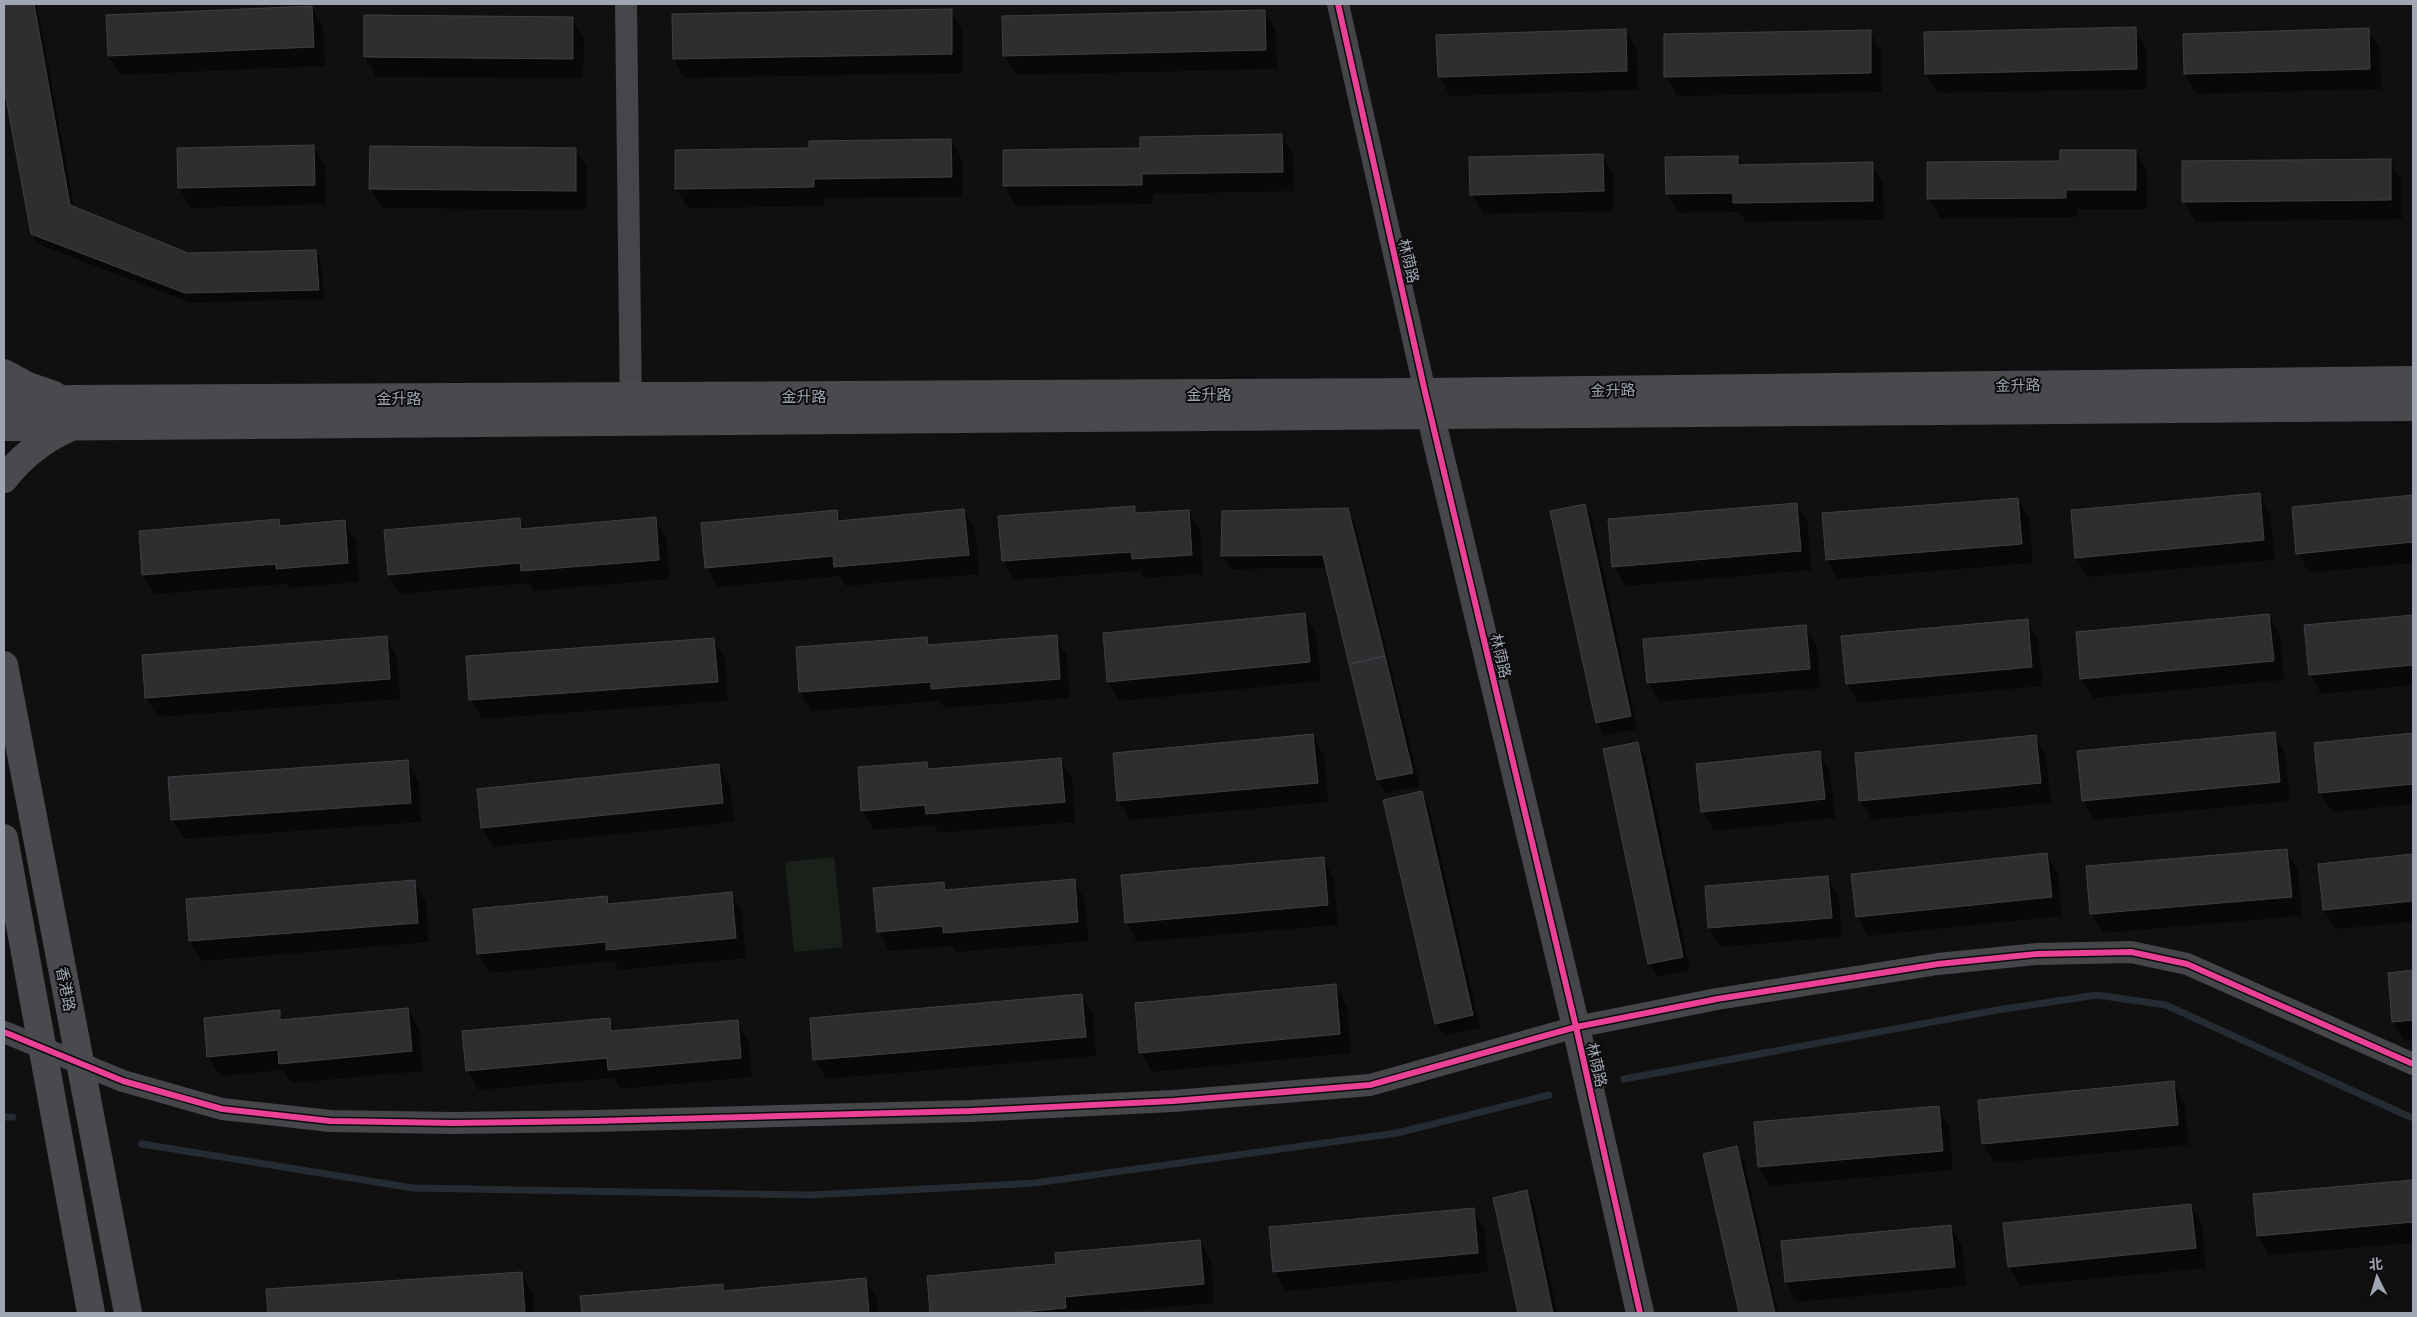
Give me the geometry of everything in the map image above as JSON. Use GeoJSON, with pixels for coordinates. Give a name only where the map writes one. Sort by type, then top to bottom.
{"type":"FeatureCollection","features":[{"type":"Feature","properties":{"kind":"main road"},"geometry":{"type":"LineString","coordinates":[[4,373],[28,386],[73,399]]}},
{"type":"Feature","properties":{"kind":"main road","name":"金升路"},"geometry":{"type":"LineString","coordinates":[[1428,404],[2413,380]]}},
{"type":"Feature","properties":{"kind":"main road","name":"金升路"},"geometry":{"type":"LineString","coordinates":[[4,401],[73,399],[631,409]]}},
{"type":"Feature","properties":{"kind":"main road","name":"金升路"},"geometry":{"type":"LineString","coordinates":[[4,427],[631,409],[1428,404],[2413,407]]}},
{"type":"Feature","properties":{"kind":"main road"},"geometry":{"type":"LineString","coordinates":[[4,479],[18,461],[35,446],[55,434],[76,425]]}},
{"type":"Feature","properties":{"kind":"main road","name":"香港路"},"geometry":{"type":"LineString","coordinates":[[4,665],[128,1313]]}},
{"type":"Feature","properties":{"kind":"main road"},"geometry":{"type":"LineString","coordinates":[[4,838],[91,1313]]}},
{"type":"Feature","properties":{"kind":"street"},"geometry":{"type":"LineString","coordinates":[[626,4],[631,409]]}},
{"type":"Feature","properties":{"kind":"street","name":"林荫路"},"geometry":{"type":"LineString","coordinates":[[1338,4],[1428,404],[1576,1028],[1640,1313]]}},
{"type":"Feature","properties":{"kind":"street"},"geometry":{"type":"LineString","coordinates":[[4,1032],[123,1081],[222,1109],[330,1121],[452,1123],[594,1122],[970,1111],[1173,1101],[1370,1085],[1576,1028],[1717,998],[1938,964],[2037,954],[2131,952],[2187,964],[2413,1064]]}},
{"type":"Feature","properties":{"kind":"shaded area"},"geometry":{"type":"Polygon","coordinates":[[[834,857],[843,947],[794,952],[785,862],[834,857]]]}},
{"type":"Feature","properties":{"kind":"building"},"geometry":{"type":"Polygon","coordinates":[[[4,4],[34,4],[70,205],[188,253],[316,250],[319,290],[185,293],[31,234],[4,87],[4,4]]]}},
{"type":"Feature","properties":{"kind":"building"},"geometry":{"type":"Polygon","coordinates":[[[312,6],[314,47],[108,56],[106,15],[312,6]]]}},
{"type":"Feature","properties":{"kind":"building"},"geometry":{"type":"Polygon","coordinates":[[[952,9],[952,54],[673,59],[672,14],[952,9]]]}},
{"type":"Feature","properties":{"kind":"building"},"geometry":{"type":"Polygon","coordinates":[[[1265,10],[1266,50],[1003,56],[1002,16],[1265,10]]]}},
{"type":"Feature","properties":{"kind":"building"},"geometry":{"type":"Polygon","coordinates":[[[364,15],[573,17],[573,59],[364,57],[364,15]]]}},
{"type":"Feature","properties":{"kind":"building"},"geometry":{"type":"Polygon","coordinates":[[[2136,27],[2137,69],[1925,74],[1924,32],[2136,27]]]}},
{"type":"Feature","properties":{"kind":"building"},"geometry":{"type":"Polygon","coordinates":[[[2369,28],[2370,69],[2184,74],[2183,34],[2369,28]]]}},
{"type":"Feature","properties":{"kind":"building"},"geometry":{"type":"Polygon","coordinates":[[[1626,29],[1627,71],[1438,77],[1436,35],[1626,29]]]}},
{"type":"Feature","properties":{"kind":"building"},"geometry":{"type":"Polygon","coordinates":[[[1871,30],[1871,73],[1664,77],[1664,34],[1871,30]]]}},
{"type":"Feature","properties":{"kind":"building"},"geometry":{"type":"Polygon","coordinates":[[[1282,134],[1283,172],[1142,174],[1142,185],[1003,186],[1003,150],[1140,148],[1140,137],[1282,134]]]}},
{"type":"Feature","properties":{"kind":"building"},"geometry":{"type":"Polygon","coordinates":[[[951,139],[952,177],[814,179],[814,187],[675,189],[675,150],[809,148],[809,141],[951,139]]]}},
{"type":"Feature","properties":{"kind":"building"},"geometry":{"type":"Polygon","coordinates":[[[314,145],[315,185],[178,188],[177,148],[314,145]]]}},
{"type":"Feature","properties":{"kind":"building"},"geometry":{"type":"Polygon","coordinates":[[[370,146],[576,148],[576,191],[369,189],[370,146]]]}},
{"type":"Feature","properties":{"kind":"building"},"geometry":{"type":"Polygon","coordinates":[[[2060,150],[2136,150],[2136,190],[2066,190],[2066,198],[1927,199],[1927,162],[2060,161],[2060,150]]]}},
{"type":"Feature","properties":{"kind":"building"},"geometry":{"type":"Polygon","coordinates":[[[1603,154],[1604,191],[1470,195],[1469,157],[1603,154]]]}},
{"type":"Feature","properties":{"kind":"building"},"geometry":{"type":"Polygon","coordinates":[[[1738,156],[1738,165],[1873,162],[1873,201],[1733,203],[1733,193],[1666,194],[1665,157],[1738,156]]]}},
{"type":"Feature","properties":{"kind":"building"},"geometry":{"type":"Polygon","coordinates":[[[2391,159],[2391,200],[2182,202],[2182,161],[2391,159]]]}},
{"type":"Feature","properties":{"kind":"building"},"geometry":{"type":"Polygon","coordinates":[[[2260,493],[2264,540],[2075,558],[2071,510],[2260,493]]]}},
{"type":"Feature","properties":{"kind":"building"},"geometry":{"type":"Polygon","coordinates":[[[2413,495],[2413,542],[2296,554],[2292,507],[2413,495]]]}},
{"type":"Feature","properties":{"kind":"building"},"geometry":{"type":"Polygon","coordinates":[[[2018,498],[2022,544],[1826,560],[1822,513],[2018,498]]]}},
{"type":"Feature","properties":{"kind":"building"},"geometry":{"type":"Polygon","coordinates":[[[1797,503],[1801,551],[1612,567],[1608,519],[1797,503]]]}},
{"type":"Feature","properties":{"kind":"building"},"geometry":{"type":"Polygon","coordinates":[[[1585,504],[1631,716],[1596,723],[1550,511],[1585,504]]]}},
{"type":"Feature","properties":{"kind":"building"},"geometry":{"type":"Polygon","coordinates":[[[1135,506],[1135,513],[1189,510],[1192,555],[1132,559],[1131,552],[1002,561],[998,516],[1135,506]]]}},
{"type":"Feature","properties":{"kind":"building"},"geometry":{"type":"Polygon","coordinates":[[[1348,508],[1385,656],[1349,664],[1323,555],[1221,556],[1222,511],[1348,508]]]}},
{"type":"Feature","properties":{"kind":"building"},"geometry":{"type":"Polygon","coordinates":[[[964,509],[969,555],[834,567],[833,556],[705,568],[701,523],[837,510],[838,521],[964,509]]]}},
{"type":"Feature","properties":{"kind":"building"},"geometry":{"type":"Polygon","coordinates":[[[656,517],[659,560],[521,571],[520,563],[388,575],[384,530],[520,518],[521,529],[656,517]]]}},
{"type":"Feature","properties":{"kind":"building"},"geometry":{"type":"Polygon","coordinates":[[[279,519],[280,526],[345,520],[348,563],[276,569],[276,564],[142,575],[139,531],[279,519]]]}},
{"type":"Feature","properties":{"kind":"building"},"geometry":{"type":"Polygon","coordinates":[[[1305,613],[1310,662],[1107,682],[1103,633],[1305,613]]]}},
{"type":"Feature","properties":{"kind":"building"},"geometry":{"type":"Polygon","coordinates":[[[2269,614],[2274,661],[2080,679],[2076,632],[2269,614]]]}},
{"type":"Feature","properties":{"kind":"building"},"geometry":{"type":"Polygon","coordinates":[[[2413,615],[2413,665],[2309,675],[2304,625],[2413,615]]]}},
{"type":"Feature","properties":{"kind":"building"},"geometry":{"type":"Polygon","coordinates":[[[2028,619],[2032,667],[1846,684],[1841,636],[2028,619]]]}},
{"type":"Feature","properties":{"kind":"building"},"geometry":{"type":"Polygon","coordinates":[[[1806,625],[1810,669],[1647,683],[1643,639],[1806,625]]]}},
{"type":"Feature","properties":{"kind":"building"},"geometry":{"type":"Polygon","coordinates":[[[1057,635],[1060,679],[931,689],[931,682],[799,692],[796,647],[927,637],[928,645],[1057,635]]]}},
{"type":"Feature","properties":{"kind":"building"},"geometry":{"type":"Polygon","coordinates":[[[387,636],[390,679],[145,698],[142,655],[387,636]]]}},
{"type":"Feature","properties":{"kind":"building"},"geometry":{"type":"Polygon","coordinates":[[[714,638],[718,682],[469,700],[466,656],[714,638]]]}},
{"type":"Feature","properties":{"kind":"building"},"geometry":{"type":"Polygon","coordinates":[[[1385,656],[1413,773],[1377,780],[1349,664],[1385,656]]]}},
{"type":"Feature","properties":{"kind":"building"},"geometry":{"type":"Polygon","coordinates":[[[2275,732],[2280,782],[2082,801],[2077,751],[2275,732]]]}},
{"type":"Feature","properties":{"kind":"building"},"geometry":{"type":"Polygon","coordinates":[[[2413,733],[2413,784],[2319,793],[2314,743],[2413,733]]]}},
{"type":"Feature","properties":{"kind":"building"},"geometry":{"type":"Polygon","coordinates":[[[1313,734],[1318,783],[1117,801],[1113,753],[1313,734]]]}},
{"type":"Feature","properties":{"kind":"building"},"geometry":{"type":"Polygon","coordinates":[[[2036,735],[2041,783],[1859,801],[1855,753],[2036,735]]]}},
{"type":"Feature","properties":{"kind":"building"},"geometry":{"type":"Polygon","coordinates":[[[1638,742],[1683,957],[1648,964],[1603,749],[1638,742]]]}},
{"type":"Feature","properties":{"kind":"building"},"geometry":{"type":"Polygon","coordinates":[[[1820,751],[1825,799],[1701,812],[1696,764],[1820,751]]]}},
{"type":"Feature","properties":{"kind":"building"},"geometry":{"type":"Polygon","coordinates":[[[1061,758],[1065,802],[926,814],[925,805],[861,811],[858,767],[927,762],[928,769],[1061,758]]]}},
{"type":"Feature","properties":{"kind":"building"},"geometry":{"type":"Polygon","coordinates":[[[408,760],[411,803],[171,820],[168,777],[408,760]]]}},
{"type":"Feature","properties":{"kind":"building"},"geometry":{"type":"Polygon","coordinates":[[[719,764],[723,803],[481,828],[477,789],[719,764]]]}},
{"type":"Feature","properties":{"kind":"building"},"geometry":{"type":"Polygon","coordinates":[[[1422,791],[1473,1015],[1435,1024],[1383,800],[1422,791]]]}},
{"type":"Feature","properties":{"kind":"building"},"geometry":{"type":"Polygon","coordinates":[[[2287,849],[2292,897],[2090,914],[2086,866],[2287,849]]]}},
{"type":"Feature","properties":{"kind":"building"},"geometry":{"type":"Polygon","coordinates":[[[2047,853],[2052,897],[1856,917],[1851,874],[2047,853]]]}},
{"type":"Feature","properties":{"kind":"building"},"geometry":{"type":"Polygon","coordinates":[[[2413,854],[2413,901],[2323,910],[2318,864],[2413,854]]]}},
{"type":"Feature","properties":{"kind":"building"},"geometry":{"type":"Polygon","coordinates":[[[1324,857],[1328,905],[1125,923],[1121,875],[1324,857]]]}},
{"type":"Feature","properties":{"kind":"building"},"geometry":{"type":"Polygon","coordinates":[[[1828,876],[1832,918],[1708,928],[1705,886],[1828,876]]]}},
{"type":"Feature","properties":{"kind":"building"},"geometry":{"type":"Polygon","coordinates":[[[1075,879],[1078,922],[943,933],[943,926],[877,932],[873,888],[944,882],[945,890],[1075,879]]]}},
{"type":"Feature","properties":{"kind":"building"},"geometry":{"type":"Polygon","coordinates":[[[415,880],[418,923],[189,941],[186,899],[415,880]]]}},
{"type":"Feature","properties":{"kind":"building"},"geometry":{"type":"Polygon","coordinates":[[[732,892],[736,938],[606,950],[606,942],[477,954],[473,909],[607,896],[608,904],[732,892]]]}},
{"type":"Feature","properties":{"kind":"building"},"geometry":{"type":"Polygon","coordinates":[[[2413,970],[2413,1020],[2392,1022],[2388,973],[2413,970]]]}},
{"type":"Feature","properties":{"kind":"building"},"geometry":{"type":"Polygon","coordinates":[[[1336,984],[1340,1034],[1139,1053],[1135,1003],[1336,984]]]}},
{"type":"Feature","properties":{"kind":"building"},"geometry":{"type":"Polygon","coordinates":[[[1082,994],[1086,1037],[813,1060],[810,1018],[1082,994]]]}},
{"type":"Feature","properties":{"kind":"building"},"geometry":{"type":"Polygon","coordinates":[[[408,1008],[412,1051],[279,1064],[278,1050],[207,1057],[204,1018],[280,1010],[280,1020],[408,1008]]]}},
{"type":"Feature","properties":{"kind":"building"},"geometry":{"type":"Polygon","coordinates":[[[610,1018],[611,1031],[738,1020],[741,1058],[608,1070],[607,1058],[466,1071],[462,1031],[610,1018]]]}},
{"type":"Feature","properties":{"kind":"building"},"geometry":{"type":"Polygon","coordinates":[[[2174,1081],[2178,1125],[1982,1144],[1978,1100],[2174,1081]]]}},
{"type":"Feature","properties":{"kind":"building"},"geometry":{"type":"Polygon","coordinates":[[[1939,1106],[1943,1151],[1758,1167],[1754,1122],[1939,1106]]]}},
{"type":"Feature","properties":{"kind":"building"},"geometry":{"type":"Polygon","coordinates":[[[1737,1146],[1775,1313],[1739,1313],[1703,1154],[1737,1146]]]}},
{"type":"Feature","properties":{"kind":"building"},"geometry":{"type":"Polygon","coordinates":[[[2413,1180],[2413,1222],[2257,1236],[2253,1194],[2413,1180]]]}},
{"type":"Feature","properties":{"kind":"building"},"geometry":{"type":"Polygon","coordinates":[[[1527,1190],[1553,1313],[1518,1313],[1493,1198],[1527,1190]]]}},
{"type":"Feature","properties":{"kind":"building"},"geometry":{"type":"Polygon","coordinates":[[[2191,1204],[2196,1248],[2008,1267],[2003,1223],[2191,1204]]]}},
{"type":"Feature","properties":{"kind":"building"},"geometry":{"type":"Polygon","coordinates":[[[1474,1208],[1478,1253],[1273,1272],[1269,1227],[1474,1208]]]}},
{"type":"Feature","properties":{"kind":"building"},"geometry":{"type":"Polygon","coordinates":[[[1951,1225],[1955,1267],[1785,1282],[1781,1241],[1951,1225]]]}},
{"type":"Feature","properties":{"kind":"building"},"geometry":{"type":"Polygon","coordinates":[[[1200,1240],[1204,1284],[1065,1297],[1066,1308],[1010,1313],[930,1313],[927,1276],[1056,1264],[1055,1253],[1200,1240]]]}},
{"type":"Feature","properties":{"kind":"building"},"geometry":{"type":"Polygon","coordinates":[[[522,1272],[525,1313],[268,1313],[266,1289],[522,1272]]]}},
{"type":"Feature","properties":{"kind":"building"},"geometry":{"type":"Polygon","coordinates":[[[866,1278],[869,1313],[582,1313],[580,1296],[723,1284],[723,1291],[866,1278]]]}},
{"type":"Feature","properties":{"kind":"waterway"},"geometry":{"type":"LineString","coordinates":[[1624,1079],[1997,1010],[2097,995],[2166,1005],[2410,1117]]}},
{"type":"Feature","properties":{"kind":"waterway"},"geometry":{"type":"LineString","coordinates":[[142,1144],[413,1188],[811,1195],[1035,1183],[1397,1133],[1549,1095]]}},
{"type":"Feature","properties":{"kind":"waterway"},"geometry":{"type":"LineString","coordinates":[[4,1117],[13,1117]]}},
{"type":"Feature","properties":{"kind":"cycle path"},"geometry":{"type":"LineString","coordinates":[[1338,4],[1425,392],[1576,1027],[1640,1313]]}},
{"type":"Feature","properties":{"kind":"cycle path"},"geometry":{"type":"LineString","coordinates":[[4,1032],[123,1081],[222,1109],[330,1121],[452,1123],[594,1121],[970,1111],[1173,1101],[1370,1085],[1576,1027],[1717,999],[1938,964],[2037,954],[2131,952],[2187,964],[2413,1064]]}}]}
